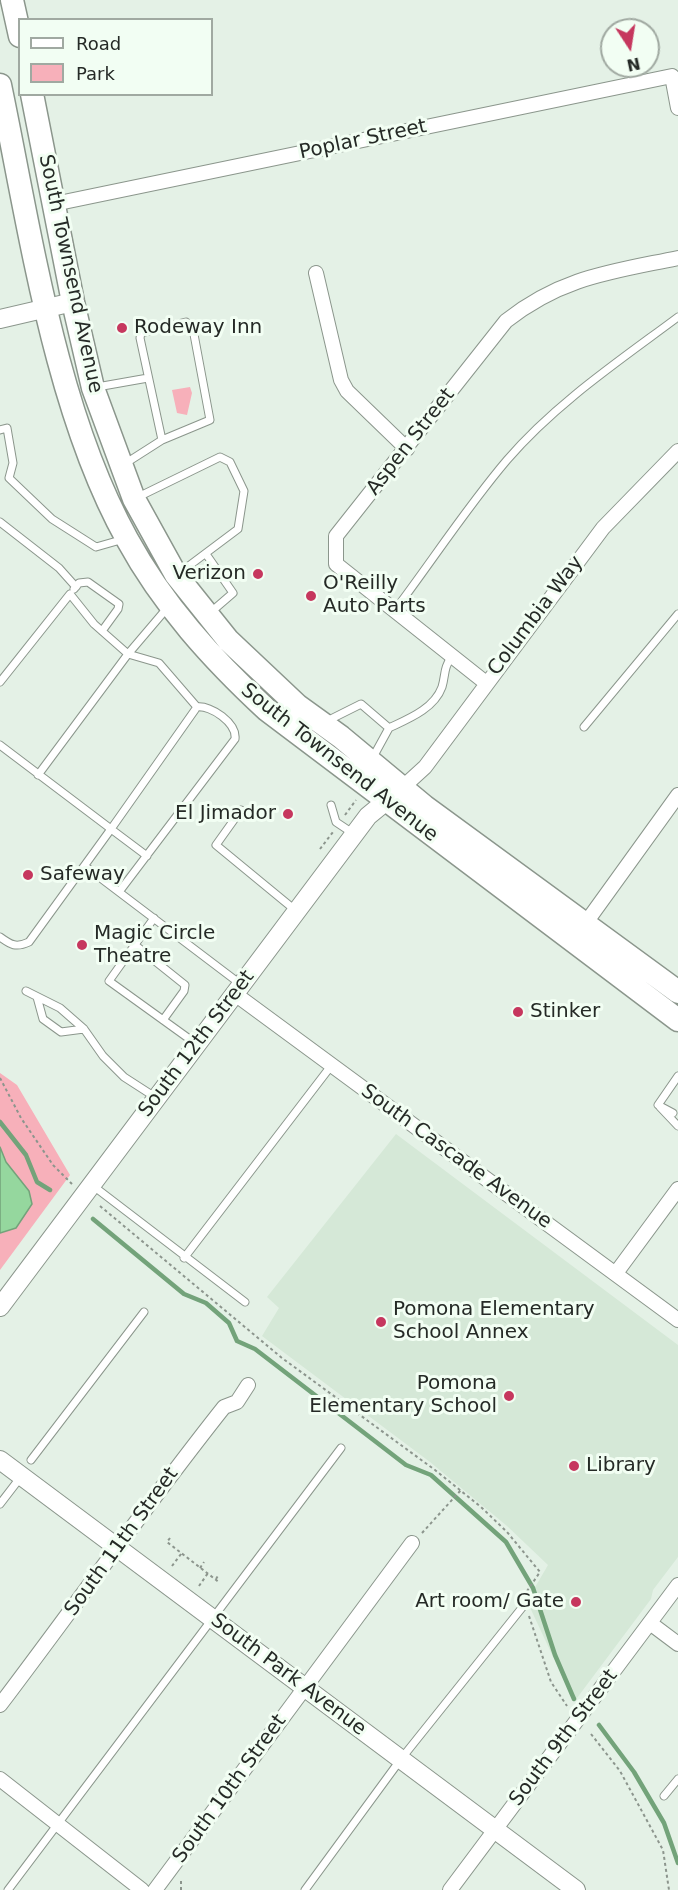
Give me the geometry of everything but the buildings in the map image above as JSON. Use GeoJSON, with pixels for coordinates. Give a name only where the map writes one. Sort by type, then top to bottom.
{"type":"FeatureCollection","features":[{"type":"Feature","properties":{"kind":"highway"},"geometry":{"type":"LineString","coordinates":[[12,0],[18,27]]}},
{"type":"Feature","properties":{"kind":"highway","name":"South Townsend Avenue"},"geometry":{"type":"LineString","coordinates":[[0,85],[47,308],[91,459],[126,538],[170,605],[224,670],[267,710],[585,924],[678,992]]}},
{"type":"Feature","properties":{"kind":"highway","name":"South Townsend Avenue"},"geometry":{"type":"LineString","coordinates":[[32,96],[73,303],[93,388],[134,499],[176,575],[207,616],[251,663],[298,706],[371,761],[393,795],[678,1020]]}},
{"type":"Feature","properties":{"kind":"street","name":"Poplar Street"},"geometry":{"type":"LineString","coordinates":[[54,204],[672,76],[678,108]]}},
{"type":"Feature","properties":{"kind":"street","name":"Aspen Street"},"geometry":{"type":"LineString","coordinates":[[486,683],[336,564],[336,536],[506,321],[532,301],[578,280],[678,258]]}},
{"type":"Feature","properties":{"kind":"street"},"geometry":{"type":"LineString","coordinates":[[316,273],[341,380],[347,391],[407,449]]}},
{"type":"Feature","properties":{"kind":"street"},"geometry":{"type":"LineString","coordinates":[[0,319],[73,303]]}},
{"type":"Feature","properties":{"kind":"street","name":"Columbia Way"},"geometry":{"type":"LineString","coordinates":[[393,795],[425,767],[603,528],[678,451]]}},
{"type":"Feature","properties":{"kind":"street","name":"South 12th Street"},"geometry":{"type":"LineString","coordinates":[[0,1307],[84,1186],[157,1098],[354,834],[372,811],[393,795]]}},
{"type":"Feature","properties":{"kind":"street"},"geometry":{"type":"LineString","coordinates":[[585,924],[678,795]]}},
{"type":"Feature","properties":{"kind":"street","name":"South Cascade Avenue"},"geometry":{"type":"LineString","coordinates":[[238,989],[331,1066],[678,1320]]}},
{"type":"Feature","properties":{"kind":"street"},"geometry":{"type":"LineString","coordinates":[[616,1273],[678,1189]]}},
{"type":"Feature","properties":{"kind":"street","name":"South 11th Street"},"geometry":{"type":"LineString","coordinates":[[0,1705],[190,1449],[224,1407],[237,1402],[248,1385]]}},
{"type":"Feature","properties":{"kind":"street","name":"South Park Avenue"},"geometry":{"type":"LineString","coordinates":[[0,1460],[26,1468],[118,1548],[576,1890]]}},
{"type":"Feature","properties":{"kind":"street","name":"South 10th Street"},"geometry":{"type":"LineString","coordinates":[[155,1890],[412,1543]]}},
{"type":"Feature","properties":{"kind":"street","name":"South 9th Street"},"geometry":{"type":"LineString","coordinates":[[450,1890],[678,1586]]}},
{"type":"Feature","properties":{"kind":"street"},"geometry":{"type":"LineString","coordinates":[[650,1623],[678,1644]]}},
{"type":"Feature","properties":{"kind":"street"},"geometry":{"type":"LineString","coordinates":[[0,1779],[142,1890]]}},
{"type":"Feature","properties":{"kind":"lane"},"geometry":{"type":"LineString","coordinates":[[395,610],[507,460],[588,386],[678,317]]}},
{"type":"Feature","properties":{"kind":"lane"},"geometry":{"type":"LineString","coordinates":[[121,466],[162,440],[210,420],[191,324],[186,322],[141,333],[140,338],[162,440]]}},
{"type":"Feature","properties":{"kind":"lane"},"geometry":{"type":"LineString","coordinates":[[93,388],[148,378]]}},
{"type":"Feature","properties":{"kind":"lane"},"geometry":{"type":"LineString","coordinates":[[0,430],[8,428],[13,463],[9,478],[52,519],[96,548],[126,538]]}},
{"type":"Feature","properties":{"kind":"lane"},"geometry":{"type":"LineString","coordinates":[[134,499],[220,457],[230,462],[244,491],[238,529],[176,575]]}},
{"type":"Feature","properties":{"kind":"lane"},"geometry":{"type":"LineString","coordinates":[[0,522],[59,568],[76,587]]}},
{"type":"Feature","properties":{"kind":"lane"},"geometry":{"type":"LineString","coordinates":[[206,554],[233,592],[207,616]]}},
{"type":"Feature","properties":{"kind":"lane"},"geometry":{"type":"LineString","coordinates":[[0,682],[83,581],[88,582],[119,604],[118,609],[102,631]]}},
{"type":"Feature","properties":{"kind":"lane"},"geometry":{"type":"LineString","coordinates":[[70,594],[102,631],[128,654],[159,663],[197,707]]}},
{"type":"Feature","properties":{"kind":"lane"},"geometry":{"type":"LineString","coordinates":[[38,775],[128,654],[170,605]]}},
{"type":"Feature","properties":{"kind":"lane"},"geometry":{"type":"LineString","coordinates":[[584,727],[678,614]]}},
{"type":"Feature","properties":{"kind":"lane"},"geometry":{"type":"LineString","coordinates":[[371,761],[389,728],[421,713],[441,688],[443,668],[453,655]]}},
{"type":"Feature","properties":{"kind":"lane"},"geometry":{"type":"LineString","coordinates":[[322,723],[362,705],[389,728]]}},
{"type":"Feature","properties":{"kind":"lane"},"geometry":{"type":"LineString","coordinates":[[0,937],[11,946],[20,946],[29,942],[86,867],[197,707],[205,706],[213,710],[233,729],[235,739],[119,892]]}},
{"type":"Feature","properties":{"kind":"lane"},"geometry":{"type":"LineString","coordinates":[[0,745],[147,856]]}},
{"type":"Feature","properties":{"kind":"lane"},"geometry":{"type":"LineString","coordinates":[[331,805],[336,822],[354,834]]}},
{"type":"Feature","properties":{"kind":"lane"},"geometry":{"type":"LineString","coordinates":[[241,810],[216,844],[297,912]]}},
{"type":"Feature","properties":{"kind":"lane"},"geometry":{"type":"LineString","coordinates":[[86,867],[154,918],[238,989]]}},
{"type":"Feature","properties":{"kind":"lane"},"geometry":{"type":"LineString","coordinates":[[154,918],[109,981],[197,1045]]}},
{"type":"Feature","properties":{"kind":"lane"},"geometry":{"type":"LineString","coordinates":[[135,945],[185,985],[184,991],[163,1020]]}},
{"type":"Feature","properties":{"kind":"lane"},"geometry":{"type":"LineString","coordinates":[[26,991],[60,1008],[84,1029],[103,1056],[124,1077],[157,1098]]}},
{"type":"Feature","properties":{"kind":"lane"},"geometry":{"type":"LineString","coordinates":[[37,997],[43,1019],[61,1032],[84,1029]]}},
{"type":"Feature","properties":{"kind":"lane"},"geometry":{"type":"LineString","coordinates":[[184,1258],[331,1066]]}},
{"type":"Feature","properties":{"kind":"lane"},"geometry":{"type":"LineString","coordinates":[[658,1105],[678,1076]]}},
{"type":"Feature","properties":{"kind":"lane"},"geometry":{"type":"LineString","coordinates":[[658,1105],[673,1113]]}},
{"type":"Feature","properties":{"kind":"lane"},"geometry":{"type":"LineString","coordinates":[[658,1105],[678,1126]]}},
{"type":"Feature","properties":{"kind":"lane"},"geometry":{"type":"LineString","coordinates":[[84,1186],[245,1302]]}},
{"type":"Feature","properties":{"kind":"lane"},"geometry":{"type":"LineString","coordinates":[[0,1504],[144,1312]]}},
{"type":"Feature","properties":{"kind":"lane"},"geometry":{"type":"LineString","coordinates":[[8,1890],[341,1448]]}},
{"type":"Feature","properties":{"kind":"lane"},"geometry":{"type":"LineString","coordinates":[[305,1890],[401,1760],[525,1604]]}},
{"type":"Feature","properties":{"kind":"lane"},"geometry":{"type":"LineString","coordinates":[[664,1796],[678,1779]]}},
{"type":"Feature","properties":{"kind":"path"},"geometry":{"type":"LineString","coordinates":[[0,1077],[21,1118],[53,1165],[84,1186]]}},
{"type":"Feature","properties":{"kind":"path"},"geometry":{"type":"LineString","coordinates":[[106,1211],[274,1352],[460,1492],[507,1532],[540,1572],[525,1595],[525,1604],[551,1682],[567,1706]]}},
{"type":"Feature","properties":{"kind":"path"},"geometry":{"type":"LineString","coordinates":[[412,1543],[460,1492]]}},
{"type":"Feature","properties":{"kind":"path"},"geometry":{"type":"LineString","coordinates":[[170,1538],[167,1542],[220,1583]]}},
{"type":"Feature","properties":{"kind":"path"},"geometry":{"type":"LineString","coordinates":[[173,1547],[177,1543]]}},
{"type":"Feature","properties":{"kind":"path"},"geometry":{"type":"LineString","coordinates":[[172,1566],[182,1553]]}},
{"type":"Feature","properties":{"kind":"path"},"geometry":{"type":"LineString","coordinates":[[189,1559],[193,1554]]}},
{"type":"Feature","properties":{"kind":"path"},"geometry":{"type":"LineString","coordinates":[[200,1568],[204,1563]]}},
{"type":"Feature","properties":{"kind":"path"},"geometry":{"type":"LineString","coordinates":[[199,1586],[208,1573]]}},
{"type":"Feature","properties":{"kind":"path"},"geometry":{"type":"LineString","coordinates":[[216,1579],[219,1574]]}},
{"type":"Feature","properties":{"kind":"path"},"geometry":{"type":"LineString","coordinates":[[591,1734],[625,1779],[663,1850],[669,1890]]}},
{"type":"Feature","properties":{"kind":"path"},"geometry":{"type":"LineString","coordinates":[[182,1881],[182,1890]]}},
{"type":"Feature","properties":{"kind":"shaded area","name":"Pomona Elementary School"},"geometry":{"type":"Polygon","coordinates":[[[396,1134],[678,1345],[678,1557],[653,1590],[651,1599],[574,1702],[527,1601],[548,1565],[507,1526],[430,1462],[262,1336],[279,1308],[267,1297],[396,1134]]]}},
{"type":"Feature","properties":{"kind":"shaded area"},"geometry":{"type":"Polygon","coordinates":[[[0,1147],[6,1162],[29,1191],[32,1204],[16,1228],[0,1233],[0,1147]]]}},
{"type":"Feature","properties":{"kind":"green space"},"geometry":{"type":"Polygon","coordinates":[[[190,387],[192,393],[187,415],[177,413],[172,390],[190,387]]]}},
{"type":"Feature","properties":{"kind":"green space"},"geometry":{"type":"Polygon","coordinates":[[[0,1073],[17,1085],[70,1175],[0,1270],[0,1073]]]}},
{"type":"Feature","properties":{"kind":"waterway"},"geometry":{"type":"LineString","coordinates":[[0,1122],[26,1155],[37,1182],[50,1190]]}},
{"type":"Feature","properties":{"kind":"waterway"},"geometry":{"type":"LineString","coordinates":[[93,1219],[184,1294],[206,1303],[229,1323],[237,1341],[255,1349],[406,1465],[431,1475],[506,1542],[533,1588],[555,1655],[574,1699]]}},
{"type":"Feature","properties":{"kind":"waterway"},"geometry":{"type":"LineString","coordinates":[[599,1725],[634,1772],[664,1823],[678,1863]]}},
{"type":"Feature","properties":{"kind":"place","name":"Rodeway Inn"},"geometry":{"type":"Point","coordinates":[122,328]}},
{"type":"Feature","properties":{"kind":"place","name":"Verizon"},"geometry":{"type":"Point","coordinates":[258,574]}},
{"type":"Feature","properties":{"kind":"place","name":"O'Reilly Auto Parts"},"geometry":{"type":"Point","coordinates":[311,596]}},
{"type":"Feature","properties":{"kind":"place","name":"El Jimador"},"geometry":{"type":"Point","coordinates":[288,814]}},
{"type":"Feature","properties":{"kind":"place","name":"Safeway"},"geometry":{"type":"Point","coordinates":[28,875]}},
{"type":"Feature","properties":{"kind":"place","name":"Magic Circle Theatre"},"geometry":{"type":"Point","coordinates":[82,945]}},
{"type":"Feature","properties":{"kind":"place","name":"Stinker"},"geometry":{"type":"Point","coordinates":[518,1012]}},
{"type":"Feature","properties":{"kind":"place","name":"Pomona Elementary School Annex"},"geometry":{"type":"Point","coordinates":[381,1322]}},
{"type":"Feature","properties":{"kind":"place","name":"Pomona Elementary School"},"geometry":{"type":"Point","coordinates":[509,1396]}},
{"type":"Feature","properties":{"kind":"place","name":"Library"},"geometry":{"type":"Point","coordinates":[574,1466]}},
{"type":"Feature","properties":{"kind":"place","name":"Art room/ Gate"},"geometry":{"type":"Point","coordinates":[576,1602]}}]}
